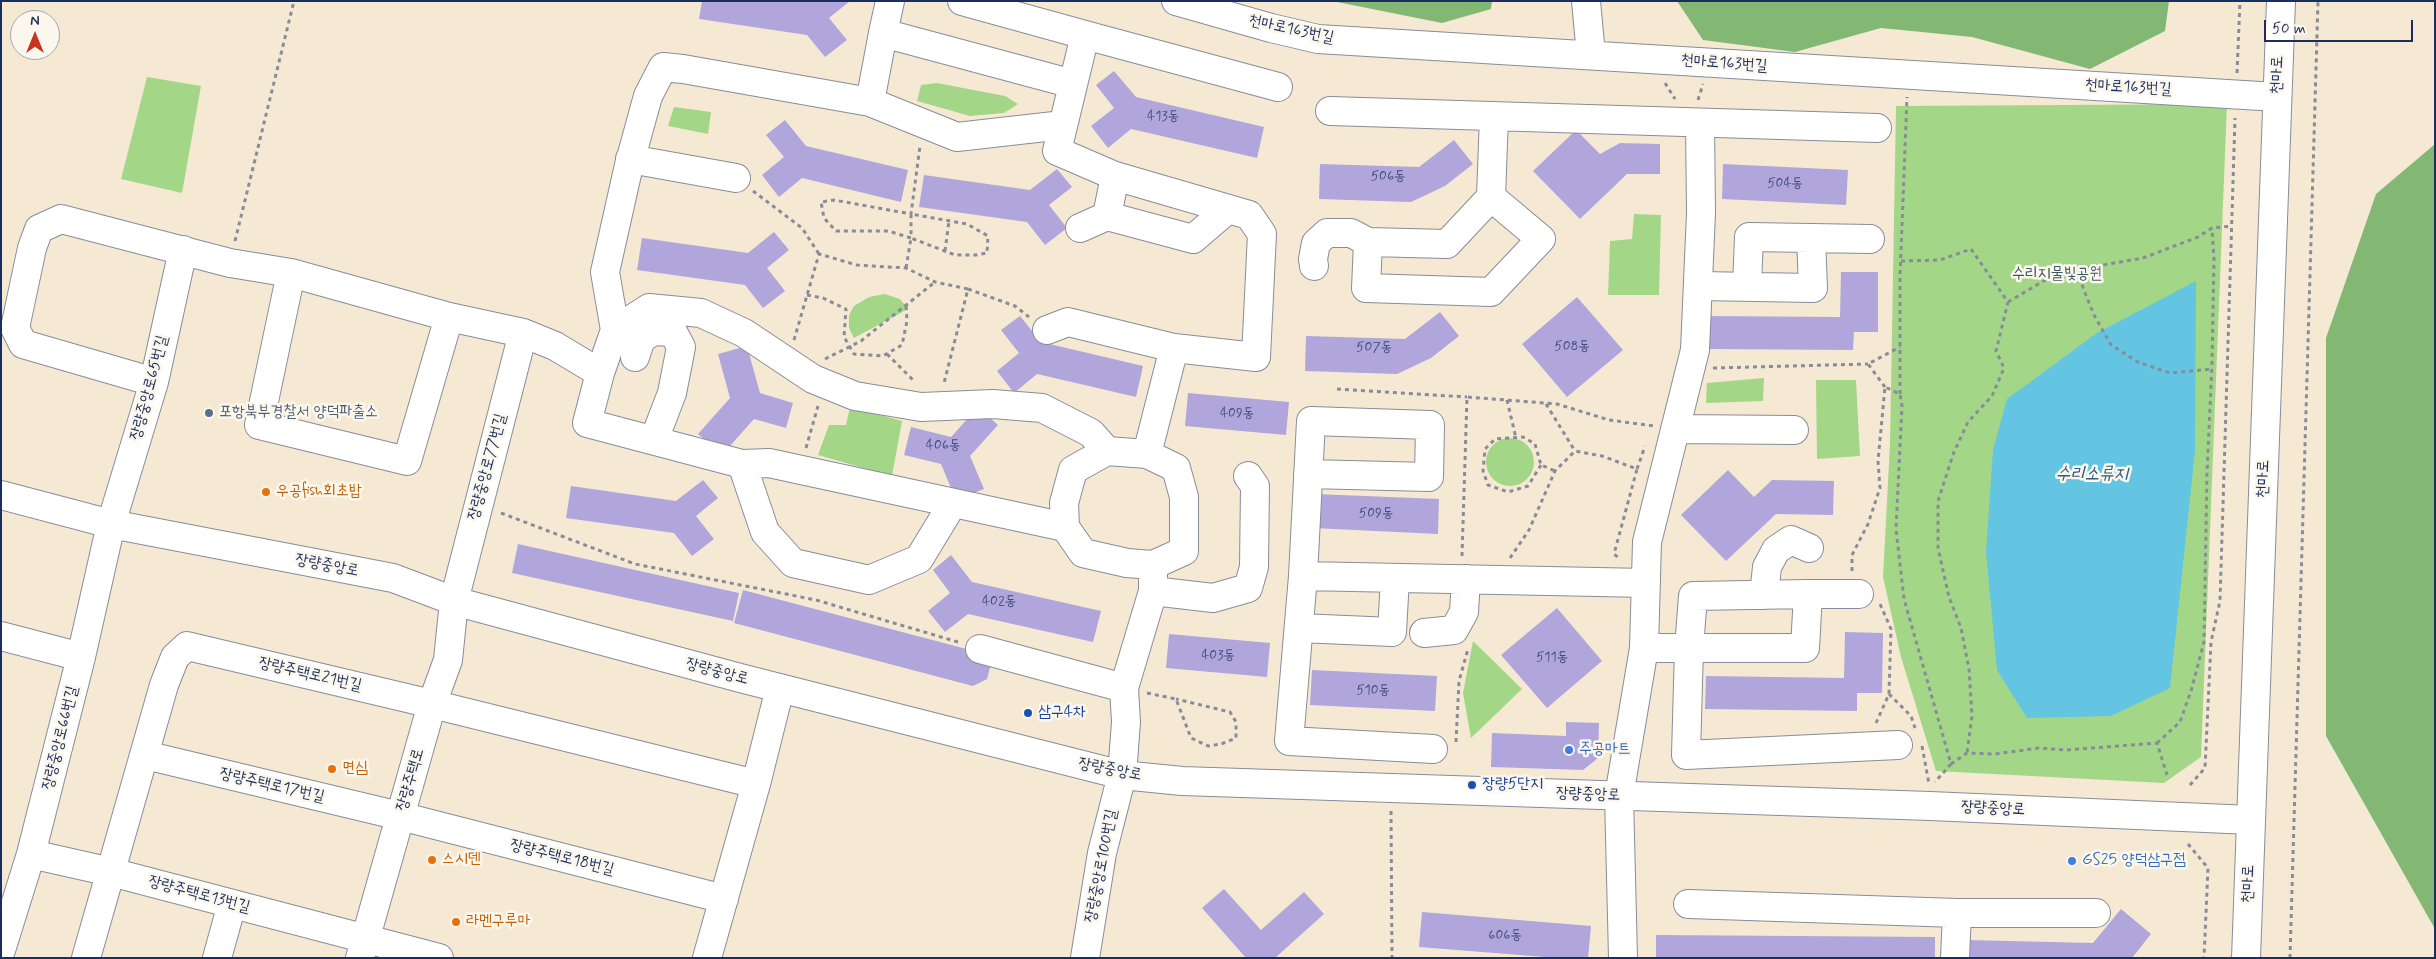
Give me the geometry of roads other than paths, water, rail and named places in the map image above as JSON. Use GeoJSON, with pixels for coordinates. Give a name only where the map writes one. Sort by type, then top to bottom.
{"type":"FeatureCollection","features":[{"type":"Feature","properties":{"kind":"street"},"geometry":{"type":"LineString","coordinates":[[870,102],[890,1]]}},
{"type":"Feature","properties":{"kind":"street"},"geometry":{"type":"LineString","coordinates":[[962,1],[1278,88]]}},
{"type":"Feature","properties":{"kind":"street","name":"천마로163번길"},"geometry":{"type":"LineString","coordinates":[[1176,1],[1271,28],[1318,39],[1591,54],[1908,76],[2277,97]]}},
{"type":"Feature","properties":{"kind":"street"},"geometry":{"type":"LineString","coordinates":[[1586,1],[1591,54]]}},
{"type":"Feature","properties":{"kind":"street","name":"천마로"},"geometry":{"type":"LineString","coordinates":[[2246,958],[2281,1]]}},
{"type":"Feature","properties":{"kind":"street"},"geometry":{"type":"LineString","coordinates":[[883,33],[1073,84]]}},
{"type":"Feature","properties":{"kind":"street"},"geometry":{"type":"LineString","coordinates":[[1047,330],[1068,322],[1174,348],[1256,357],[1262,234],[1249,215],[1115,176],[1057,151],[1085,35]]}},
{"type":"Feature","properties":{"kind":"street"},"geometry":{"type":"LineString","coordinates":[[1063,125],[957,137],[870,102],[683,69],[662,67],[648,96],[630,159],[604,272],[615,330],[600,373],[587,423],[742,464],[769,463],[1065,527]]}},
{"type":"Feature","properties":{"kind":"street"},"geometry":{"type":"LineString","coordinates":[[1330,112],[1877,128]]}},
{"type":"Feature","properties":{"kind":"street"},"geometry":{"type":"LineString","coordinates":[[1314,266],[1313,259],[1316,243],[1326,233],[1351,233],[1368,242],[1447,244],[1492,197],[1494,116]]}},
{"type":"Feature","properties":{"kind":"street"},"geometry":{"type":"LineString","coordinates":[[1623,958],[1619,796],[1644,648],[1647,542],[1695,350],[1699,286],[1700,123]]}},
{"type":"Feature","properties":{"kind":"street"},"geometry":{"type":"LineString","coordinates":[[630,159],[736,178]]}},
{"type":"Feature","properties":{"kind":"street"},"geometry":{"type":"LineString","coordinates":[[1107,216],[1115,176]]}},
{"type":"Feature","properties":{"kind":"street"},"geometry":{"type":"LineString","coordinates":[[1368,242],[1366,288],[1491,292],[1548,246],[1492,197]]}},
{"type":"Feature","properties":{"kind":"street"},"geometry":{"type":"LineString","coordinates":[[1080,228],[1107,216],[1193,239],[1228,209]]}},
{"type":"Feature","properties":{"kind":"street"},"geometry":{"type":"LineString","coordinates":[[154,382],[23,344],[15,328],[16,319],[32,248],[39,229],[61,219],[230,263],[291,272],[449,317],[523,333],[555,346],[600,373]]}},
{"type":"Feature","properties":{"kind":"street"},"geometry":{"type":"LineString","coordinates":[[1747,286],[1749,237],[1870,239]]}},
{"type":"Feature","properties":{"kind":"street"},"geometry":{"type":"LineString","coordinates":[[1699,286],[1813,288],[1812,238]]}},
{"type":"Feature","properties":{"kind":"street","name":"장량중앙로65번길"},"geometry":{"type":"LineString","coordinates":[[111,524],[154,382],[183,250]]}},
{"type":"Feature","properties":{"kind":"street"},"geometry":{"type":"LineString","coordinates":[[291,272],[259,425],[407,461],[449,317]]}},
{"type":"Feature","properties":{"kind":"street"},"geometry":{"type":"LineString","coordinates":[[615,330],[649,308],[701,313],[744,333],[805,372],[855,396],[920,407],[993,404],[1042,408],[1091,433],[1107,451]]}},
{"type":"Feature","properties":{"kind":"street"},"geometry":{"type":"LineString","coordinates":[[635,357],[642,339],[653,332],[673,332],[681,347],[672,393],[654,440]]}},
{"type":"Feature","properties":{"kind":"street","name":"장량중앙로77번길"},"geometry":{"type":"LineString","coordinates":[[454,601],[523,333]]}},
{"type":"Feature","properties":{"kind":"street"},"geometry":{"type":"LineString","coordinates":[[1147,454],[1174,348]]}},
{"type":"Feature","properties":{"kind":"street"},"geometry":{"type":"LineString","coordinates":[[1675,429],[1794,430]]}},
{"type":"Feature","properties":{"kind":"street"},"geometry":{"type":"LineString","coordinates":[[980,649],[1124,688],[1153,578],[1184,551],[1184,497],[1176,468],[1147,454],[1107,451],[1073,470],[1064,503],[1065,527],[1083,554],[1127,563],[1153,578],[1213,598],[1248,588],[1254,567],[1255,486],[1248,476]]}},
{"type":"Feature","properties":{"kind":"street"},"geometry":{"type":"LineString","coordinates":[[742,464],[765,532],[793,563],[869,580],[919,559],[953,503]]}},
{"type":"Feature","properties":{"kind":"street"},"geometry":{"type":"LineString","coordinates":[[1308,474],[1300,628],[1289,741],[1444,747]]}},
{"type":"Feature","properties":{"kind":"street","name":"장량중앙로"},"geometry":{"type":"LineString","coordinates":[[1,495],[111,524],[393,578],[454,601],[780,688],[1122,775],[1182,781],[1940,806],[2251,820]]}},
{"type":"Feature","properties":{"kind":"street","name":"장량중앙로66번길"},"geometry":{"type":"LineString","coordinates":[[1,950],[31,854],[81,656],[111,524]]}},
{"type":"Feature","properties":{"kind":"street"},"geometry":{"type":"LineString","coordinates":[[1764,595],[1767,567],[1776,550],[1791,540],[1809,548]]}},
{"type":"Feature","properties":{"kind":"street"},"geometry":{"type":"LineString","coordinates":[[1303,576],[1646,583]]}},
{"type":"Feature","properties":{"kind":"street"},"geometry":{"type":"LineString","coordinates":[[1300,628],[1392,632],[1395,578]]}},
{"type":"Feature","properties":{"kind":"street"},"geometry":{"type":"LineString","coordinates":[[1424,634],[1454,630],[1464,612],[1464,580]]}},
{"type":"Feature","properties":{"kind":"street"},"geometry":{"type":"LineString","coordinates":[[1644,648],[1805,648],[1808,594]]}},
{"type":"Feature","properties":{"kind":"street"},"geometry":{"type":"LineString","coordinates":[[1855,594],[1693,596],[1689,648],[1686,755],[1898,745]]}},
{"type":"Feature","properties":{"kind":"street","name":"장량주택로"},"geometry":{"type":"LineString","coordinates":[[363,948],[432,704],[448,660],[454,601]]}},
{"type":"Feature","properties":{"kind":"street"},"geometry":{"type":"LineString","coordinates":[[1,636],[81,656]]}},
{"type":"Feature","properties":{"kind":"street","name":"장량주택로21번길"},"geometry":{"type":"LineString","coordinates":[[144,755],[175,656],[187,646],[756,784]]}},
{"type":"Feature","properties":{"kind":"street"},"geometry":{"type":"LineString","coordinates":[[707,958],[756,784],[780,688]]}},
{"type":"Feature","properties":{"kind":"street","name":"장량중앙로100번길"},"geometry":{"type":"LineString","coordinates":[[1085,958],[1102,854],[1122,775],[1126,722],[1124,688]]}},
{"type":"Feature","properties":{"kind":"street"},"geometry":{"type":"LineString","coordinates":[[86,958],[144,755]]}},
{"type":"Feature","properties":{"kind":"street","name":"장량주택로17번길"},"geometry":{"type":"LineString","coordinates":[[144,755],[400,816]]}},
{"type":"Feature","properties":{"kind":"street","name":"장량주택로18번길"},"geometry":{"type":"LineString","coordinates":[[400,816],[724,899]]}},
{"type":"Feature","properties":{"kind":"street","name":"장량주택로13번길"},"geometry":{"type":"LineString","coordinates":[[31,854],[111,872],[232,904],[363,948],[439,958]]}},
{"type":"Feature","properties":{"kind":"street"},"geometry":{"type":"LineString","coordinates":[[217,958],[232,904]]}},
{"type":"Feature","properties":{"kind":"street"},"geometry":{"type":"LineString","coordinates":[[1688,904],[1957,913],[2096,913]]}},
{"type":"Feature","properties":{"kind":"street"},"geometry":{"type":"LineString","coordinates":[[1955,958],[1957,913]]}},
{"type":"Feature","properties":{"kind":"water","name":"수리소류지"},"geometry":{"type":"Polygon","coordinates":[[[2196,281],[2195,451],[2170,688],[2111,716],[2027,718],[1997,670],[1986,552],[1993,450],[2007,399],[2097,333],[2196,281]]]}},
{"type":"Feature","properties":{"kind":"place","name":"포항북부경찰서 양덕파출소"},"geometry":{"type":"Point","coordinates":[209,413]}},
{"type":"Feature","properties":{"kind":"place","name":"우공fish회초밥"},"geometry":{"type":"Point","coordinates":[266,492]}},
{"type":"Feature","properties":{"kind":"place","name":"삼구4차"},"geometry":{"type":"Point","coordinates":[1028,713]}},
{"type":"Feature","properties":{"kind":"place","name":"주공마트"},"geometry":{"type":"Point","coordinates":[1569,750]}},
{"type":"Feature","properties":{"kind":"place","name":"면심"},"geometry":{"type":"Point","coordinates":[332,769]}},
{"type":"Feature","properties":{"kind":"place","name":"장량5단지"},"geometry":{"type":"Point","coordinates":[1472,785]}},
{"type":"Feature","properties":{"kind":"place","name":"스시덴"},"geometry":{"type":"Point","coordinates":[432,860]}},
{"type":"Feature","properties":{"kind":"place","name":"GS25 양덕삼구점"},"geometry":{"type":"Point","coordinates":[2072,861]}},
{"type":"Feature","properties":{"kind":"place","name":"라멘구루마"},"geometry":{"type":"Point","coordinates":[456,922]}},
{"type":"Feature","properties":{"kind":"park label","name":"수리지물빛공원"},"geometry":{"type":"Point","coordinates":[2057,275]}}]}
